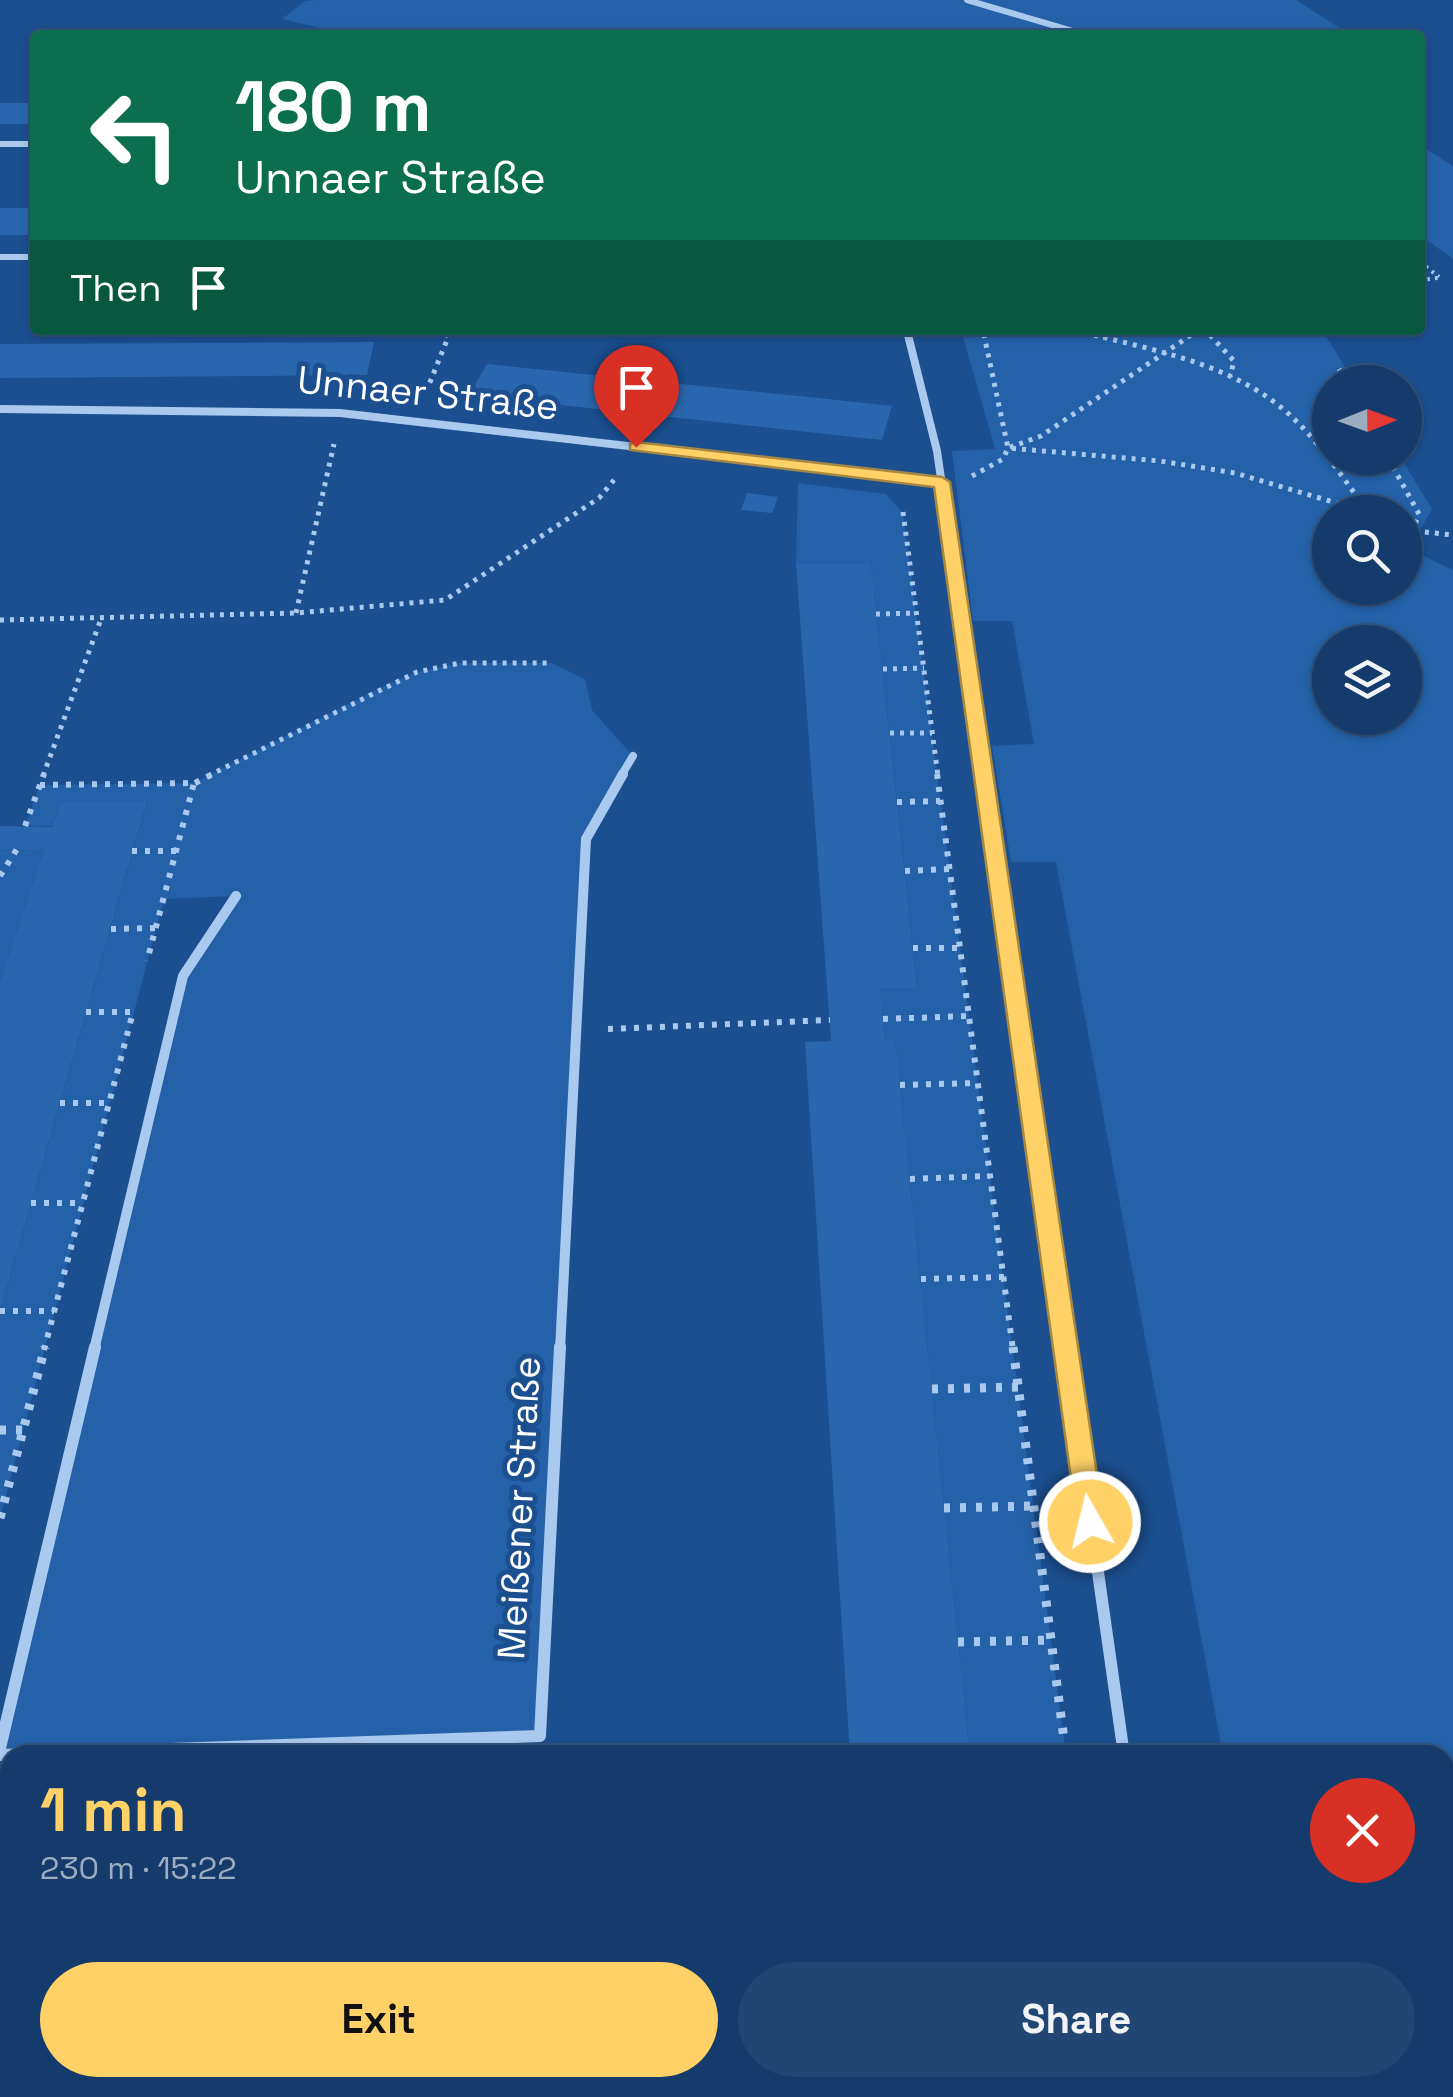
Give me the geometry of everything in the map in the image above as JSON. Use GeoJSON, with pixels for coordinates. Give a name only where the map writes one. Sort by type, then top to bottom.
{"type":"FeatureCollection","features":[{"type":"Feature","properties":{"kind":"street"},"geometry":{"type":"LineString","coordinates":[[967,0],[1069,30]]}},
{"type":"Feature","properties":{"kind":"street"},"geometry":{"type":"LineString","coordinates":[[0,144],[30,144]]}},
{"type":"Feature","properties":{"kind":"street"},"geometry":{"type":"LineString","coordinates":[[0,257],[30,257]]}},
{"type":"Feature","properties":{"kind":"street"},"geometry":{"type":"LineString","coordinates":[[908,335],[942,482],[1123,1745]]}},
{"type":"Feature","properties":{"kind":"street","name":"Unnaer Straße"},"geometry":{"type":"LineString","coordinates":[[0,409],[340,413],[942,482]]}},
{"type":"Feature","properties":{"kind":"street","name":"Meißener Straße"},"geometry":{"type":"LineString","coordinates":[[216,1745],[540,1736],[586,839],[632,756]]}},
{"type":"Feature","properties":{"kind":"street","name":"Meißener Straße"},"geometry":{"type":"LineString","coordinates":[[1,1745],[184,976],[236,896]]}},
{"type":"Feature","properties":{"kind":"path"},"geometry":{"type":"LineString","coordinates":[[1425,266],[1439,278],[1425,279]]}},
{"type":"Feature","properties":{"kind":"path"},"geometry":{"type":"LineString","coordinates":[[414,421],[449,335]]}},
{"type":"Feature","properties":{"kind":"path"},"geometry":{"type":"LineString","coordinates":[[942,482],[973,476],[1004,459],[1008,448],[984,335]]}},
{"type":"Feature","properties":{"kind":"path"},"geometry":{"type":"LineString","coordinates":[[1092,335],[1230,378],[1276,404],[1312,439],[1355,495]]}},
{"type":"Feature","properties":{"kind":"path"},"geometry":{"type":"LineString","coordinates":[[1008,448],[1041,436],[1078,413],[1190,335]]}},
{"type":"Feature","properties":{"kind":"path"},"geometry":{"type":"LineString","coordinates":[[1211,335],[1234,361],[1230,378]]}},
{"type":"Feature","properties":{"kind":"path"},"geometry":{"type":"LineString","coordinates":[[296,614],[340,413]]}},
{"type":"Feature","properties":{"kind":"path"},"geometry":{"type":"LineString","coordinates":[[1008,448],[1160,460],[1235,473],[1312,496]]}},
{"type":"Feature","properties":{"kind":"path"},"geometry":{"type":"LineString","coordinates":[[0,620],[296,614],[445,600],[599,498]]}},
{"type":"Feature","properties":{"kind":"path"},"geometry":{"type":"LineString","coordinates":[[894,504],[904,513],[1065,1745]]}},
{"type":"Feature","properties":{"kind":"path"},"geometry":{"type":"LineString","coordinates":[[1422,532],[1453,535]]}},
{"type":"Feature","properties":{"kind":"path"},"geometry":{"type":"LineString","coordinates":[[876,614],[916,613]]}},
{"type":"Feature","properties":{"kind":"path"},"geometry":{"type":"LineString","coordinates":[[25,826],[101,619]]}},
{"type":"Feature","properties":{"kind":"path"},"geometry":{"type":"LineString","coordinates":[[40,785],[194,783],[417,672],[460,663],[552,663]]}},
{"type":"Feature","properties":{"kind":"path"},"geometry":{"type":"LineString","coordinates":[[883,669],[924,668]]}},
{"type":"Feature","properties":{"kind":"path"},"geometry":{"type":"LineString","coordinates":[[890,733],[932,732]]}},
{"type":"Feature","properties":{"kind":"path"},"geometry":{"type":"LineString","coordinates":[[142,978],[194,783]]}},
{"type":"Feature","properties":{"kind":"path"},"geometry":{"type":"LineString","coordinates":[[897,802],[940,801]]}},
{"type":"Feature","properties":{"kind":"path"},"geometry":{"type":"LineString","coordinates":[[0,876],[17,850]]}},
{"type":"Feature","properties":{"kind":"path"},"geometry":{"type":"LineString","coordinates":[[132,851],[176,850]]}},
{"type":"Feature","properties":{"kind":"path"},"geometry":{"type":"LineString","coordinates":[[905,871],[949,869]]}},
{"type":"Feature","properties":{"kind":"path"},"geometry":{"type":"LineString","coordinates":[[111,928],[156,928]]}},
{"type":"Feature","properties":{"kind":"path"},"geometry":{"type":"LineString","coordinates":[[913,948],[960,948]]}},
{"type":"Feature","properties":{"kind":"path"},"geometry":{"type":"LineString","coordinates":[[0,1518],[138,995]]}},
{"type":"Feature","properties":{"kind":"path"},"geometry":{"type":"LineString","coordinates":[[86,1012],[134,1012]]}},
{"type":"Feature","properties":{"kind":"path"},"geometry":{"type":"LineString","coordinates":[[884,1019],[969,1016]]}},
{"type":"Feature","properties":{"kind":"path"},"geometry":{"type":"LineString","coordinates":[[577,1030],[830,1020]]}},
{"type":"Feature","properties":{"kind":"path"},"geometry":{"type":"LineString","coordinates":[[900,1085],[977,1083]]}},
{"type":"Feature","properties":{"kind":"path"},"geometry":{"type":"LineString","coordinates":[[60,1104],[109,1103]]}},
{"type":"Feature","properties":{"kind":"path"},"geometry":{"type":"LineString","coordinates":[[910,1179],[990,1176]]}},
{"type":"Feature","properties":{"kind":"path"},"geometry":{"type":"LineString","coordinates":[[31,1203],[83,1203]]}},
{"type":"Feature","properties":{"kind":"path"},"geometry":{"type":"LineString","coordinates":[[921,1279],[1004,1277]]}},
{"type":"Feature","properties":{"kind":"path"},"geometry":{"type":"LineString","coordinates":[[0,1312],[54,1311]]}},
{"type":"Feature","properties":{"kind":"path"},"geometry":{"type":"LineString","coordinates":[[932,1389],[1018,1387]]}},
{"type":"Feature","properties":{"kind":"path"},"geometry":{"type":"LineString","coordinates":[[0,1430],[23,1430]]}},
{"type":"Feature","properties":{"kind":"path"},"geometry":{"type":"LineString","coordinates":[[944,1508],[1034,1506]]}},
{"type":"Feature","properties":{"kind":"path"},"geometry":{"type":"LineString","coordinates":[[958,1642],[1051,1640]]}},
{"type":"Feature","properties":{"kind":"shaded area"},"geometry":{"type":"Polygon","coordinates":[[[1296,0],[1343,30],[329,30],[282,19],[305,1],[1296,0]]]}},
{"type":"Feature","properties":{"kind":"shaded area"},"geometry":{"type":"Polygon","coordinates":[[[1425,148],[1453,166],[1453,259],[1425,239],[1425,148]]]}},
{"type":"Feature","properties":{"kind":"shaded area"},"geometry":{"type":"Polygon","coordinates":[[[962,335],[1325,335],[1344,365],[1312,365],[1312,475],[1411,475],[1432,509],[1422,526],[1422,495],[1312,495],[1312,605],[1422,605],[1422,555],[1453,570],[1453,1745],[1221,1745],[1056,862],[1011,862],[992,746],[1034,744],[1012,621],[973,621],[952,451],[995,449],[962,335]]]}},
{"type":"Feature","properties":{"kind":"shaded area"},"geometry":{"type":"Polygon","coordinates":[[[798,483],[886,494],[903,513],[1065,1745],[969,1745],[895,1041],[885,1041],[880,988],[917,987],[871,564],[796,564],[798,483]]]}},
{"type":"Feature","properties":{"kind":"shaded area"},"geometry":{"type":"Polygon","coordinates":[[[460,663],[551,663],[585,679],[592,710],[633,756],[586,839],[540,1736],[284,1745],[2,1745],[183,976],[235,896],[164,899],[0,1518],[0,1311],[147,802],[61,802],[52,826],[25,826],[40,785],[194,783],[417,672],[460,663]]]}},
{"type":"Feature","properties":{"kind":"shaded area"},"geometry":{"type":"Polygon","coordinates":[[[0,849],[44,850],[0,982],[0,849]]]}},
{"type":"Feature","properties":{"kind":"building"},"geometry":{"type":"Polygon","coordinates":[[[0,103],[30,103],[30,124],[0,124],[0,103]]]}},
{"type":"Feature","properties":{"kind":"building"},"geometry":{"type":"Polygon","coordinates":[[[0,208],[30,208],[30,235],[0,235],[0,208]]]}},
{"type":"Feature","properties":{"kind":"building"},"geometry":{"type":"Polygon","coordinates":[[[374,342],[367,375],[0,378],[0,344],[374,342]]]}},
{"type":"Feature","properties":{"kind":"building"},"geometry":{"type":"Polygon","coordinates":[[[487,364],[892,406],[882,440],[469,395],[487,364]]]}},
{"type":"Feature","properties":{"kind":"building"},"geometry":{"type":"Polygon","coordinates":[[[747,493],[778,497],[772,513],[741,510],[747,493]]]}},
{"type":"Feature","properties":{"kind":"building"},"geometry":{"type":"Polygon","coordinates":[[[796,564],[871,564],[917,988],[880,988],[885,1041],[895,1040],[969,1745],[849,1745],[805,1042],[831,1041],[796,564]]]}},
{"type":"Feature","properties":{"kind":"building"},"geometry":{"type":"Polygon","coordinates":[[[147,801],[1,1307],[0,982],[44,850],[0,849],[0,826],[52,827],[61,802],[147,801]]]}},
{"type":"Feature","properties":{"kind":"route"},"geometry":{"type":"LineString","coordinates":[[636,447],[942,482],[1090,1522]]}}]}
